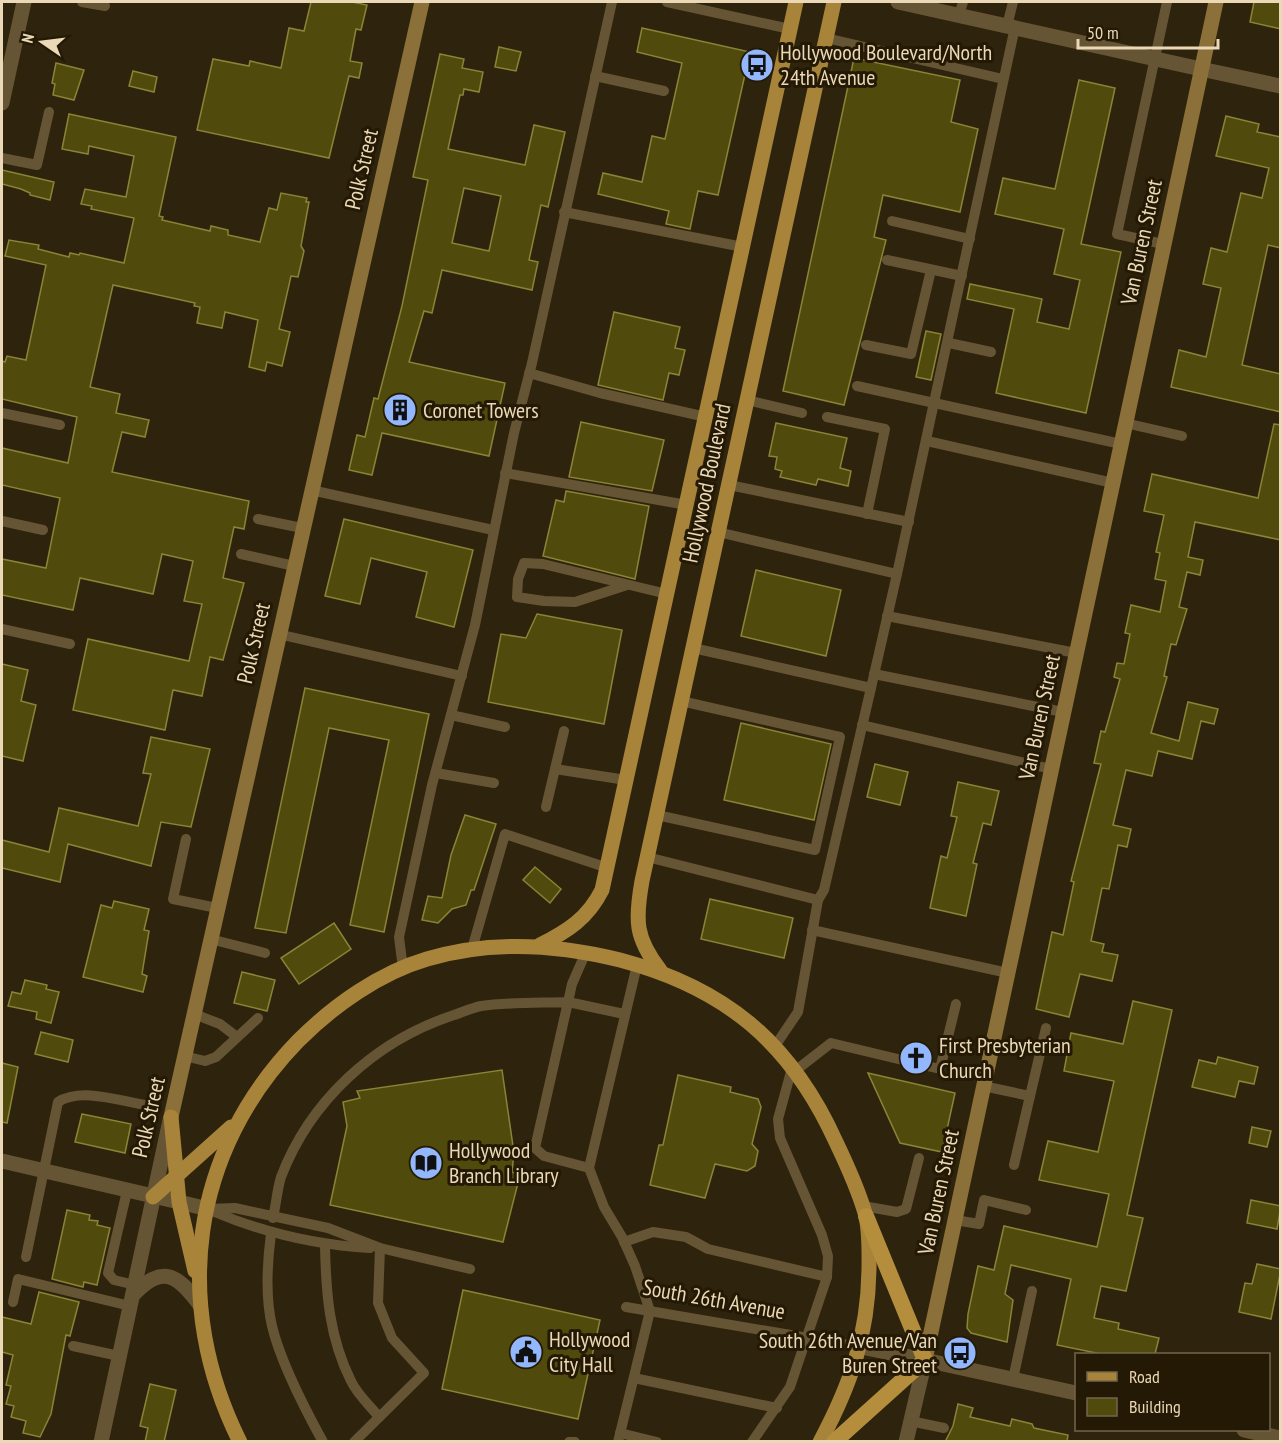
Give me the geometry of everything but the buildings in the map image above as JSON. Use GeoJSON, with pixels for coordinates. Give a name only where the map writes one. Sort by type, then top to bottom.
{"type":"FeatureCollection","features":[{"type":"Feature","properties":{"kind":"highway"},"geometry":{"type":"LineString","coordinates":[[834,1442],[925,1360],[864,1211]]}},
{"type":"Feature","properties":{"kind":"main road","name":"Polk Street"},"geometry":{"type":"LineString","coordinates":[[171,1117],[422,2]]}},
{"type":"Feature","properties":{"kind":"main road","name":"Hollywood Boulevard"},"geometry":{"type":"LineString","coordinates":[[540,945],[577,924],[593,908],[608,868],[796,2]]}},
{"type":"Feature","properties":{"kind":"main road","name":"Hollywood Boulevard"},"geometry":{"type":"LineString","coordinates":[[660,970],[646,952],[638,932],[638,906],[834,2]]}},
{"type":"Feature","properties":{"kind":"main road","name":"Van Buren Street"},"geometry":{"type":"LineString","coordinates":[[925,1360],[1216,2]]}},
{"type":"Feature","properties":{"kind":"main road"},"geometry":{"type":"LineString","coordinates":[[198,1282],[208,1209],[219,1164],[238,1120],[265,1079],[318,1021],[352,996],[424,960],[472,949],[540,945],[586,952],[660,970],[698,988],[730,1008],[766,1036],[775,1046],[794,1070],[826,1119],[864,1211],[869,1253],[868,1299],[861,1347],[851,1377],[820,1442]]}},
{"type":"Feature","properties":{"kind":"main road"},"geometry":{"type":"LineString","coordinates":[[171,1117],[179,1203],[198,1282],[211,1374],[224,1410],[240,1442]]}},
{"type":"Feature","properties":{"kind":"main road"},"geometry":{"type":"LineString","coordinates":[[153,1197],[238,1120]]}},
{"type":"Feature","properties":{"kind":"street"},"geometry":{"type":"LineString","coordinates":[[2,103],[24,2]]}},
{"type":"Feature","properties":{"kind":"street"},"geometry":{"type":"LineString","coordinates":[[898,2],[961,8],[1011,27],[1281,86]]}},
{"type":"Feature","properties":{"kind":"street","name":"Polk Street"},"geometry":{"type":"LineString","coordinates":[[101,1442],[171,1117]]}},
{"type":"Feature","properties":{"kind":"street"},"geometry":{"type":"LineString","coordinates":[[2,1161],[208,1209]]}},
{"type":"Feature","properties":{"kind":"street"},"geometry":{"type":"LineString","coordinates":[[133,1295],[145,1282],[162,1276],[175,1278],[186,1286],[200,1305]]}},
{"type":"Feature","properties":{"kind":"street","name":"South 26th Avenue"},"geometry":{"type":"LineString","coordinates":[[861,1347],[1075,1393]]}},
{"type":"Feature","properties":{"kind":"street","name":"Van Buren Street"},"geometry":{"type":"LineString","coordinates":[[906,1442],[925,1360]]}},
{"type":"Feature","properties":{"kind":"street"},"geometry":{"type":"LineString","coordinates":[[1249,1431],[1281,1437]]}},
{"type":"Feature","properties":{"kind":"lane"},"geometry":{"type":"LineString","coordinates":[[82,2],[105,6]]}},
{"type":"Feature","properties":{"kind":"lane"},"geometry":{"type":"LineString","coordinates":[[403,969],[399,937],[436,773],[475,625],[505,473],[612,2]]}},
{"type":"Feature","properties":{"kind":"lane"},"geometry":{"type":"LineString","coordinates":[[667,2],[790,29]]}},
{"type":"Feature","properties":{"kind":"lane"},"geometry":{"type":"LineString","coordinates":[[775,1046],[798,1012],[818,900],[824,890],[949,343],[1003,79],[1013,2]]}},
{"type":"Feature","properties":{"kind":"lane"},"geometry":{"type":"LineString","coordinates":[[1164,244],[1117,234],[1167,2]]}},
{"type":"Feature","properties":{"kind":"lane"},"geometry":{"type":"LineString","coordinates":[[826,38],[1003,79]]}},
{"type":"Feature","properties":{"kind":"lane"},"geometry":{"type":"LineString","coordinates":[[595,76],[664,91]]}},
{"type":"Feature","properties":{"kind":"lane"},"geometry":{"type":"LineString","coordinates":[[2,158],[38,165],[49,112]]}},
{"type":"Feature","properties":{"kind":"lane"},"geometry":{"type":"LineString","coordinates":[[564,212],[742,247]]}},
{"type":"Feature","properties":{"kind":"lane"},"geometry":{"type":"LineString","coordinates":[[892,221],[970,239]]}},
{"type":"Feature","properties":{"kind":"lane"},"geometry":{"type":"LineString","coordinates":[[887,260],[962,276]]}},
{"type":"Feature","properties":{"kind":"lane"},"geometry":{"type":"LineString","coordinates":[[866,345],[911,354],[931,270]]}},
{"type":"Feature","properties":{"kind":"lane"},"geometry":{"type":"LineString","coordinates":[[949,343],[991,352]]}},
{"type":"Feature","properties":{"kind":"lane"},"geometry":{"type":"LineString","coordinates":[[529,373],[600,393],[706,417]]}},
{"type":"Feature","properties":{"kind":"lane"},"geometry":{"type":"LineString","coordinates":[[857,386],[1121,444]]}},
{"type":"Feature","properties":{"kind":"lane"},"geometry":{"type":"LineString","coordinates":[[747,400],[802,412]]}},
{"type":"Feature","properties":{"kind":"lane"},"geometry":{"type":"LineString","coordinates":[[2,413],[60,426]]}},
{"type":"Feature","properties":{"kind":"lane"},"geometry":{"type":"LineString","coordinates":[[827,417],[885,429],[867,514]]}},
{"type":"Feature","properties":{"kind":"lane"},"geometry":{"type":"LineString","coordinates":[[1125,423],[1182,436]]}},
{"type":"Feature","properties":{"kind":"lane"},"geometry":{"type":"LineString","coordinates":[[927,441],[1113,483]]}},
{"type":"Feature","properties":{"kind":"lane"},"geometry":{"type":"LineString","coordinates":[[505,473],[687,505]]}},
{"type":"Feature","properties":{"kind":"lane"},"geometry":{"type":"LineString","coordinates":[[729,484],[909,522]]}},
{"type":"Feature","properties":{"kind":"lane"},"geometry":{"type":"LineString","coordinates":[[311,490],[493,530]]}},
{"type":"Feature","properties":{"kind":"lane"},"geometry":{"type":"LineString","coordinates":[[258,519],[302,528]]}},
{"type":"Feature","properties":{"kind":"lane"},"geometry":{"type":"LineString","coordinates":[[2,521],[43,530]]}},
{"type":"Feature","properties":{"kind":"lane"},"geometry":{"type":"LineString","coordinates":[[718,532],[897,574]]}},
{"type":"Feature","properties":{"kind":"lane"},"geometry":{"type":"LineString","coordinates":[[241,554],[294,566]]}},
{"type":"Feature","properties":{"kind":"lane"},"geometry":{"type":"LineString","coordinates":[[627,585],[575,602],[544,602],[517,597],[518,579],[524,563],[543,564],[667,594]]}},
{"type":"Feature","properties":{"kind":"lane"},"geometry":{"type":"LineString","coordinates":[[887,616],[1076,653]]}},
{"type":"Feature","properties":{"kind":"lane"},"geometry":{"type":"LineString","coordinates":[[2,629],[70,644]]}},
{"type":"Feature","properties":{"kind":"lane"},"geometry":{"type":"LineString","coordinates":[[278,634],[462,676]]}},
{"type":"Feature","properties":{"kind":"lane"},"geometry":{"type":"LineString","coordinates":[[693,648],[871,688]]}},
{"type":"Feature","properties":{"kind":"lane"},"geometry":{"type":"LineString","coordinates":[[874,674],[1063,712]]}},
{"type":"Feature","properties":{"kind":"lane"},"geometry":{"type":"LineString","coordinates":[[657,815],[815,850],[838,748],[840,737],[681,701]]}},
{"type":"Feature","properties":{"kind":"lane"},"geometry":{"type":"LineString","coordinates":[[451,715],[506,727]]}},
{"type":"Feature","properties":{"kind":"lane"},"geometry":{"type":"LineString","coordinates":[[862,725],[1051,769]]}},
{"type":"Feature","properties":{"kind":"lane"},"geometry":{"type":"LineString","coordinates":[[546,807],[564,731]]}},
{"type":"Feature","properties":{"kind":"lane"},"geometry":{"type":"LineString","coordinates":[[555,769],[626,780]]}},
{"type":"Feature","properties":{"kind":"lane"},"geometry":{"type":"LineString","coordinates":[[436,773],[494,783]]}},
{"type":"Feature","properties":{"kind":"lane"},"geometry":{"type":"LineString","coordinates":[[472,949],[504,834],[608,868]]}},
{"type":"Feature","properties":{"kind":"lane"},"geometry":{"type":"LineString","coordinates":[[186,839],[173,899],[217,908]]}},
{"type":"Feature","properties":{"kind":"lane"},"geometry":{"type":"LineString","coordinates":[[647,857],[818,900]]}},
{"type":"Feature","properties":{"kind":"lane"},"geometry":{"type":"LineString","coordinates":[[812,930],[1008,973]]}},
{"type":"Feature","properties":{"kind":"lane"},"geometry":{"type":"LineString","coordinates":[[210,939],[265,953]]}},
{"type":"Feature","properties":{"kind":"lane"},"geometry":{"type":"LineString","coordinates":[[586,952],[572,984],[535,1148],[544,1156],[589,1168]]}},
{"type":"Feature","properties":{"kind":"lane"},"geometry":{"type":"LineString","coordinates":[[637,965],[589,1168],[604,1208],[624,1242],[650,1311],[619,1437],[657,1442]]}},
{"type":"Feature","properties":{"kind":"lane"},"geometry":{"type":"LineString","coordinates":[[273,1218],[280,1180],[293,1150],[313,1117],[344,1081],[383,1047],[429,1024],[480,1006],[568,1002],[624,1014]]}},
{"type":"Feature","properties":{"kind":"lane"},"geometry":{"type":"LineString","coordinates":[[752,1442],[790,1387],[827,1277],[828,1256],[822,1235],[780,1137],[778,1119],[794,1070],[831,1043],[940,1069],[956,1004]]}},
{"type":"Feature","properties":{"kind":"lane"},"geometry":{"type":"LineString","coordinates":[[194,1014],[220,1023],[237,1037]]}},
{"type":"Feature","properties":{"kind":"lane"},"geometry":{"type":"LineString","coordinates":[[184,1056],[206,1061],[216,1057],[258,1018]]}},
{"type":"Feature","properties":{"kind":"lane"},"geometry":{"type":"LineString","coordinates":[[1014,1165],[1046,1028]]}},
{"type":"Feature","properties":{"kind":"lane"},"geometry":{"type":"LineString","coordinates":[[983,1086],[1030,1096]]}},
{"type":"Feature","properties":{"kind":"lane"},"geometry":{"type":"LineString","coordinates":[[26,1257],[58,1102],[66,1097],[78,1095],[145,1105]]}},
{"type":"Feature","properties":{"kind":"lane"},"geometry":{"type":"LineString","coordinates":[[864,1211],[897,1212],[906,1209],[919,1158]]}},
{"type":"Feature","properties":{"kind":"lane"},"geometry":{"type":"LineString","coordinates":[[126,1191],[108,1273],[114,1281],[133,1295]]}},
{"type":"Feature","properties":{"kind":"lane"},"geometry":{"type":"LineString","coordinates":[[955,1220],[979,1224],[984,1200],[1026,1210]]}},
{"type":"Feature","properties":{"kind":"lane"},"geometry":{"type":"LineString","coordinates":[[208,1209],[235,1208],[328,1228],[380,1248],[470,1269]]}},
{"type":"Feature","properties":{"kind":"lane"},"geometry":{"type":"LineString","coordinates":[[208,1209],[271,1234],[325,1245],[380,1248]]}},
{"type":"Feature","properties":{"kind":"lane"},"geometry":{"type":"LineString","coordinates":[[624,1242],[653,1232],[686,1237],[708,1249],[827,1277]]}},
{"type":"Feature","properties":{"kind":"lane"},"geometry":{"type":"LineString","coordinates":[[271,1234],[266,1271],[272,1327],[306,1413],[323,1442]]}},
{"type":"Feature","properties":{"kind":"lane"},"geometry":{"type":"LineString","coordinates":[[325,1245],[326,1299],[333,1330],[351,1382],[379,1417]]}},
{"type":"Feature","properties":{"kind":"lane"},"geometry":{"type":"LineString","coordinates":[[354,1442],[424,1373],[392,1338],[378,1303],[380,1248]]}},
{"type":"Feature","properties":{"kind":"lane"},"geometry":{"type":"LineString","coordinates":[[13,1302],[18,1279],[133,1295]]}},
{"type":"Feature","properties":{"kind":"lane"},"geometry":{"type":"LineString","coordinates":[[1013,1379],[1032,1291]]}},
{"type":"Feature","properties":{"kind":"lane","name":"South 26th Avenue"},"geometry":{"type":"LineString","coordinates":[[626,1307],[861,1347]]}},
{"type":"Feature","properties":{"kind":"lane"},"geometry":{"type":"LineString","coordinates":[[73,1346],[120,1356]]}},
{"type":"Feature","properties":{"kind":"lane"},"geometry":{"type":"LineString","coordinates":[[634,1378],[777,1408]]}},
{"type":"Feature","properties":{"kind":"lane"},"geometry":{"type":"LineString","coordinates":[[910,1421],[944,1428]]}},
{"type":"Feature","properties":{"kind":"lane"},"geometry":{"type":"LineString","coordinates":[[569,1442],[575,1442]]}},
{"type":"Feature","properties":{"kind":"place","name":"Hollywood Boulevard/North 24th Avenue"},"geometry":{"type":"Point","coordinates":[757,65]}},
{"type":"Feature","properties":{"kind":"place","name":"Coronet Towers"},"geometry":{"type":"Point","coordinates":[400,410]}},
{"type":"Feature","properties":{"kind":"place","name":"First Presbyterian Church"},"geometry":{"type":"Point","coordinates":[916,1058]}},
{"type":"Feature","properties":{"kind":"place","name":"Hollywood Branch Library"},"geometry":{"type":"Point","coordinates":[426,1163]}},
{"type":"Feature","properties":{"kind":"place","name":"Hollywood City Hall"},"geometry":{"type":"Point","coordinates":[526,1352]}},
{"type":"Feature","properties":{"kind":"place","name":"South 26th Avenue/Van Buren Street"},"geometry":{"type":"Point","coordinates":[960,1353]}}]}
